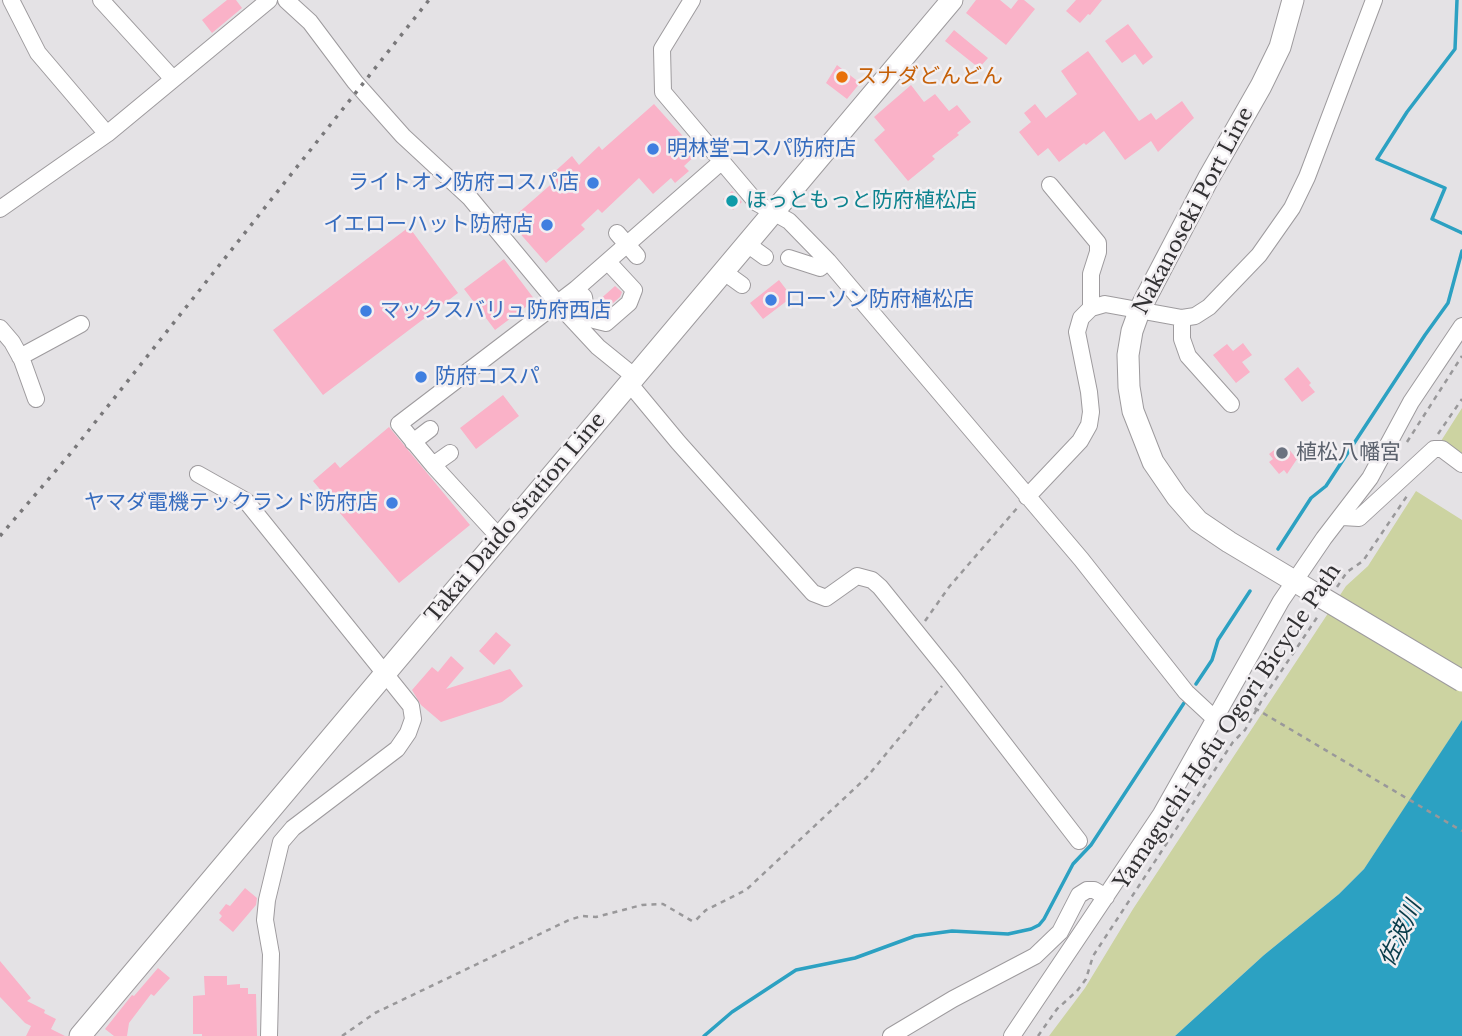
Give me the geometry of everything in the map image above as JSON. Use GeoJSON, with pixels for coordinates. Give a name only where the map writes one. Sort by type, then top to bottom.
{"type":"FeatureCollection","features":[{"type":"Feature","properties":{"kind":"main road","name":"Takai Daido Station Line"},"geometry":{"type":"LineString","coordinates":[[80,1036],[952,0]]}},
{"type":"Feature","properties":{"kind":"main road","name":"Nakanoseki Port Line"},"geometry":{"type":"LineString","coordinates":[[1293,0],[1279,47],[1261,86],[1208,179],[1140,309],[1132,331],[1128,355],[1133,411],[1153,462],[1177,497],[1198,521],[1323,600],[1462,681]]}},
{"type":"Feature","properties":{"kind":"street"},"geometry":{"type":"LineString","coordinates":[[11,0],[38,52],[107,134]]}},
{"type":"Feature","properties":{"kind":"street"},"geometry":{"type":"LineString","coordinates":[[101,0],[173,79]]}},
{"type":"Feature","properties":{"kind":"street"},"geometry":{"type":"LineString","coordinates":[[0,209],[107,134],[269,0]]}},
{"type":"Feature","properties":{"kind":"street"},"geometry":{"type":"LineString","coordinates":[[286,0],[310,22],[355,82],[402,136],[470,198],[558,304],[632,380],[678,442],[813,593],[826,598],[857,576],[872,580],[917,632],[1079,841]]}},
{"type":"Feature","properties":{"kind":"street"},"geometry":{"type":"LineString","coordinates":[[692,0],[662,49],[663,92],[757,203],[789,220],[828,261],[1081,559],[1186,692],[1213,718]]}},
{"type":"Feature","properties":{"kind":"street"},"geometry":{"type":"LineString","coordinates":[[1027,497],[1080,441],[1089,425],[1089,392],[1077,332],[1081,318],[1091,308],[1105,304],[1182,318],[1195,316],[1209,307],[1259,255],[1292,208],[1307,177],[1374,0]]}},
{"type":"Feature","properties":{"kind":"street"},"geometry":{"type":"LineString","coordinates":[[500,538],[433,466],[400,424],[539,320],[627,245],[689,200],[721,162]]}},
{"type":"Feature","properties":{"kind":"street"},"geometry":{"type":"LineString","coordinates":[[1049,185],[1098,243],[1098,253],[1091,274],[1091,308]]}},
{"type":"Feature","properties":{"kind":"street"},"geometry":{"type":"LineString","coordinates":[[747,244],[765,257]]}},
{"type":"Feature","properties":{"kind":"street"},"geometry":{"type":"LineString","coordinates":[[789,258],[820,268],[828,261]]}},
{"type":"Feature","properties":{"kind":"street"},"geometry":{"type":"LineString","coordinates":[[576,289],[584,297],[586,309],[594,320],[606,323],[629,303],[634,290],[608,262]]}},
{"type":"Feature","properties":{"kind":"street"},"geometry":{"type":"LineString","coordinates":[[724,272],[742,285]]}},
{"type":"Feature","properties":{"kind":"street"},"geometry":{"type":"LineString","coordinates":[[1182,318],[1182,338],[1188,356],[1231,404]]}},
{"type":"Feature","properties":{"kind":"street"},"geometry":{"type":"LineString","coordinates":[[539,320],[549,334]]}},
{"type":"Feature","properties":{"kind":"street"},"geometry":{"type":"LineString","coordinates":[[20,356],[81,324]]}},
{"type":"Feature","properties":{"kind":"street"},"geometry":{"type":"LineString","coordinates":[[1012,1036],[1161,814],[1187,772],[1213,718],[1294,582],[1348,517],[1411,402],[1462,326]]}},
{"type":"Feature","properties":{"kind":"street"},"geometry":{"type":"LineString","coordinates":[[0,328],[20,356],[36,399]]}},
{"type":"Feature","properties":{"kind":"street"},"geometry":{"type":"LineString","coordinates":[[413,442],[430,429]]}},
{"type":"Feature","properties":{"kind":"street"},"geometry":{"type":"LineString","coordinates":[[1348,517],[1359,518],[1434,449],[1442,449],[1462,464]]}},
{"type":"Feature","properties":{"kind":"street"},"geometry":{"type":"LineString","coordinates":[[433,466],[450,453]]}},
{"type":"Feature","properties":{"kind":"street"},"geometry":{"type":"LineString","coordinates":[[198,474],[246,501],[411,706],[413,719],[408,733],[397,749],[293,828],[281,842],[265,920],[271,954],[269,1036]]}},
{"type":"Feature","properties":{"kind":"street"},"geometry":{"type":"LineString","coordinates":[[891,1036],[953,999],[1035,956],[1060,932],[1079,895],[1087,890],[1094,890],[1106,897]]}},
{"type":"Feature","properties":{"kind":"path"},"geometry":{"type":"LineString","coordinates":[[1428,454],[1462,398]]}},
{"type":"Feature","properties":{"kind":"path","name":"Yamaguchi Hofu Ogori Bicycle Path"},"geometry":{"type":"LineString","coordinates":[[1038,1036],[1057,1009],[1086,979],[1093,956],[1233,742],[1245,730],[1323,600],[1347,572],[1363,561],[1409,494]]}},
{"type":"Feature","properties":{"kind":"path"},"geometry":{"type":"LineString","coordinates":[[917,632],[949,587],[1027,497]]}},
{"type":"Feature","properties":{"kind":"path"},"geometry":{"type":"LineString","coordinates":[[342,1036],[375,1013],[569,920],[582,916],[596,917],[642,905],[663,904],[692,920],[746,890],[867,777],[951,675]]}},
{"type":"Feature","properties":{"kind":"path"},"geometry":{"type":"LineString","coordinates":[[1246,703],[1462,831]]}},
{"type":"Feature","properties":{"kind":"green space"},"geometry":{"type":"Polygon","coordinates":[[[1462,408],[1462,458],[1441,441],[1462,408]]]}},
{"type":"Feature","properties":{"kind":"green space"},"geometry":{"type":"Polygon","coordinates":[[[1416,491],[1462,520],[1462,720],[1364,869],[1339,894],[1264,955],[1175,1036],[1049,1036],[1085,988],[1133,909],[1346,586],[1368,566],[1416,491]]]}},
{"type":"Feature","properties":{"kind":"water","name":"佐波川"},"geometry":{"type":"Polygon","coordinates":[[[1462,720],[1462,1036],[1175,1036],[1264,955],[1339,894],[1364,869],[1462,720]]]}},
{"type":"Feature","properties":{"kind":"building"},"geometry":{"type":"Polygon","coordinates":[[[227,0],[236,0],[242,8],[212,33],[202,20],[227,0]]]}},
{"type":"Feature","properties":{"kind":"building"},"geometry":{"type":"Polygon","coordinates":[[[976,0],[1000,0],[1011,9],[1018,0],[1024,0],[1035,9],[1006,45],[966,13],[976,0]]]}},
{"type":"Feature","properties":{"kind":"building"},"geometry":{"type":"Polygon","coordinates":[[[1076,0],[1102,0],[1080,23],[1066,11],[1076,0]]]}},
{"type":"Feature","properties":{"kind":"building"},"geometry":{"type":"Polygon","coordinates":[[[1128,24],[1153,57],[1143,65],[1135,54],[1122,63],[1105,41],[1128,24]]]}},
{"type":"Feature","properties":{"kind":"building"},"geometry":{"type":"Polygon","coordinates":[[[954,30],[988,58],[979,68],[945,41],[954,30]]]}},
{"type":"Feature","properties":{"kind":"building"},"geometry":{"type":"Polygon","coordinates":[[[1088,51],[1139,121],[1151,113],[1156,120],[1182,101],[1194,118],[1158,152],[1151,141],[1125,160],[1104,131],[1059,162],[1048,148],[1038,156],[1019,132],[1031,122],[1024,113],[1035,104],[1046,118],[1077,94],[1061,71],[1088,51]]]}},
{"type":"Feature","properties":{"kind":"building"},"geometry":{"type":"Polygon","coordinates":[[[837,65],[860,83],[847,99],[826,83],[837,65]]]}},
{"type":"Feature","properties":{"kind":"building"},"geometry":{"type":"Polygon","coordinates":[[[911,85],[924,102],[935,94],[949,111],[957,105],[971,122],[932,156],[935,159],[908,181],[874,140],[885,130],[874,117],[911,85]]]}},
{"type":"Feature","properties":{"kind":"building"},"geometry":{"type":"Polygon","coordinates":[[[654,104],[698,153],[684,166],[689,171],[675,183],[671,178],[653,194],[639,178],[602,213],[598,209],[581,225],[585,229],[546,263],[509,221],[556,180],[551,175],[572,156],[579,165],[599,146],[602,150],[654,104]]]}},
{"type":"Feature","properties":{"kind":"building","name":"ほっともっと防府植松店"},"geometry":{"type":"Polygon","coordinates":[[[732,191],[742,202],[733,210],[723,199],[732,191]]]}},
{"type":"Feature","properties":{"kind":"building","name":"マックスバリュ防府西店"},"geometry":{"type":"Polygon","coordinates":[[[409,227],[458,293],[323,395],[273,330],[409,227]]]}},
{"type":"Feature","properties":{"kind":"building"},"geometry":{"type":"Polygon","coordinates":[[[504,259],[535,300],[495,330],[464,289],[504,259]]]}},
{"type":"Feature","properties":{"kind":"building","name":"ローソン防府植松店"},"geometry":{"type":"Polygon","coordinates":[[[779,280],[792,297],[763,319],[750,303],[779,280]]]}},
{"type":"Feature","properties":{"kind":"building"},"geometry":{"type":"Polygon","coordinates":[[[615,286],[622,292],[620,297],[605,310],[597,302],[615,286]]]}},
{"type":"Feature","properties":{"kind":"building"},"geometry":{"type":"Polygon","coordinates":[[[1243,343],[1252,355],[1242,362],[1250,372],[1236,383],[1213,355],[1227,344],[1233,351],[1243,343]]]}},
{"type":"Feature","properties":{"kind":"building"},"geometry":{"type":"Polygon","coordinates":[[[1298,367],[1315,392],[1302,402],[1284,379],[1298,367]]]}},
{"type":"Feature","properties":{"kind":"building"},"geometry":{"type":"Polygon","coordinates":[[[503,395],[519,416],[476,449],[460,428],[503,395]]]}},
{"type":"Feature","properties":{"kind":"building","name":"ヤマダ電機テックランド防府店"},"geometry":{"type":"Polygon","coordinates":[[[389,427],[470,525],[399,583],[313,481],[335,462],[340,468],[389,427]]]}},
{"type":"Feature","properties":{"kind":"building"},"geometry":{"type":"Polygon","coordinates":[[[1278,447],[1282,452],[1287,447],[1297,459],[1287,474],[1284,470],[1279,474],[1269,462],[1273,459],[1269,454],[1278,447]]]}},
{"type":"Feature","properties":{"kind":"building"},"geometry":{"type":"Polygon","coordinates":[[[496,632],[511,645],[494,665],[479,651],[496,632]]]}},
{"type":"Feature","properties":{"kind":"building"},"geometry":{"type":"Polygon","coordinates":[[[451,656],[464,668],[446,689],[510,669],[523,686],[502,702],[441,722],[421,705],[412,690],[432,667],[438,672],[451,656]]]}},
{"type":"Feature","properties":{"kind":"building"},"geometry":{"type":"Polygon","coordinates":[[[245,888],[257,898],[256,905],[233,932],[219,920],[222,916],[219,913],[226,904],[230,906],[245,888]]]}},
{"type":"Feature","properties":{"kind":"building"},"geometry":{"type":"Polygon","coordinates":[[[0,961],[31,998],[27,1001],[56,1019],[51,1029],[65,1036],[26,1036],[31,1026],[0,997],[0,961]]]}},
{"type":"Feature","properties":{"kind":"building"},"geometry":{"type":"Polygon","coordinates":[[[158,968],[170,978],[154,996],[151,994],[129,1023],[127,1036],[114,1036],[105,1029],[158,968]]]}},
{"type":"Feature","properties":{"kind":"building"},"geometry":{"type":"Polygon","coordinates":[[[204,976],[227,976],[227,985],[240,984],[240,988],[248,988],[248,994],[256,994],[257,1036],[193,1034],[193,996],[205,995],[204,976]]]}},
{"type":"Feature","properties":{"kind":"waterway"},"geometry":{"type":"LineString","coordinates":[[1457,0],[1455,49],[1407,112],[1377,159],[1445,188],[1432,219],[1462,233]]}},
{"type":"Feature","properties":{"kind":"waterway"},"geometry":{"type":"LineString","coordinates":[[1278,549],[1311,498],[1326,486],[1448,303],[1462,251]]}},
{"type":"Feature","properties":{"kind":"waterway"},"geometry":{"type":"LineString","coordinates":[[1196,684],[1212,660],[1218,640],[1250,591]]}},
{"type":"Feature","properties":{"kind":"waterway"},"geometry":{"type":"LineString","coordinates":[[704,1036],[732,1012],[796,970],[855,958],[915,936],[952,931],[1008,934],[1039,925],[1073,864],[1091,845],[1184,703]]}},
{"type":"Feature","properties":{"kind":"railway"},"geometry":{"type":"LineString","coordinates":[[0,536],[70,454],[429,0]]}},
{"type":"Feature","properties":{"kind":"place","name":"スナダどんどん"},"geometry":{"type":"Point","coordinates":[842,77]}},
{"type":"Feature","properties":{"kind":"place","name":"明林堂コスパ防府店"},"geometry":{"type":"Point","coordinates":[653,149]}},
{"type":"Feature","properties":{"kind":"place","name":"ライトオン防府コスパ店"},"geometry":{"type":"Point","coordinates":[593,183]}},
{"type":"Feature","properties":{"kind":"place","name":"ほっともっと防府植松店"},"geometry":{"type":"Point","coordinates":[732,201]}},
{"type":"Feature","properties":{"kind":"place","name":"イエローハット防府店"},"geometry":{"type":"Point","coordinates":[547,225]}},
{"type":"Feature","properties":{"kind":"place","name":"ローソン防府植松店"},"geometry":{"type":"Point","coordinates":[771,300]}},
{"type":"Feature","properties":{"kind":"place","name":"マックスバリュ防府西店"},"geometry":{"type":"Point","coordinates":[366,311]}},
{"type":"Feature","properties":{"kind":"place","name":"防府コスパ"},"geometry":{"type":"Point","coordinates":[421,377]}},
{"type":"Feature","properties":{"kind":"place","name":"植松八幡宮"},"geometry":{"type":"Point","coordinates":[1282,453]}},
{"type":"Feature","properties":{"kind":"place","name":"ヤマダ電機テックランド防府店"},"geometry":{"type":"Point","coordinates":[392,503]}}]}
